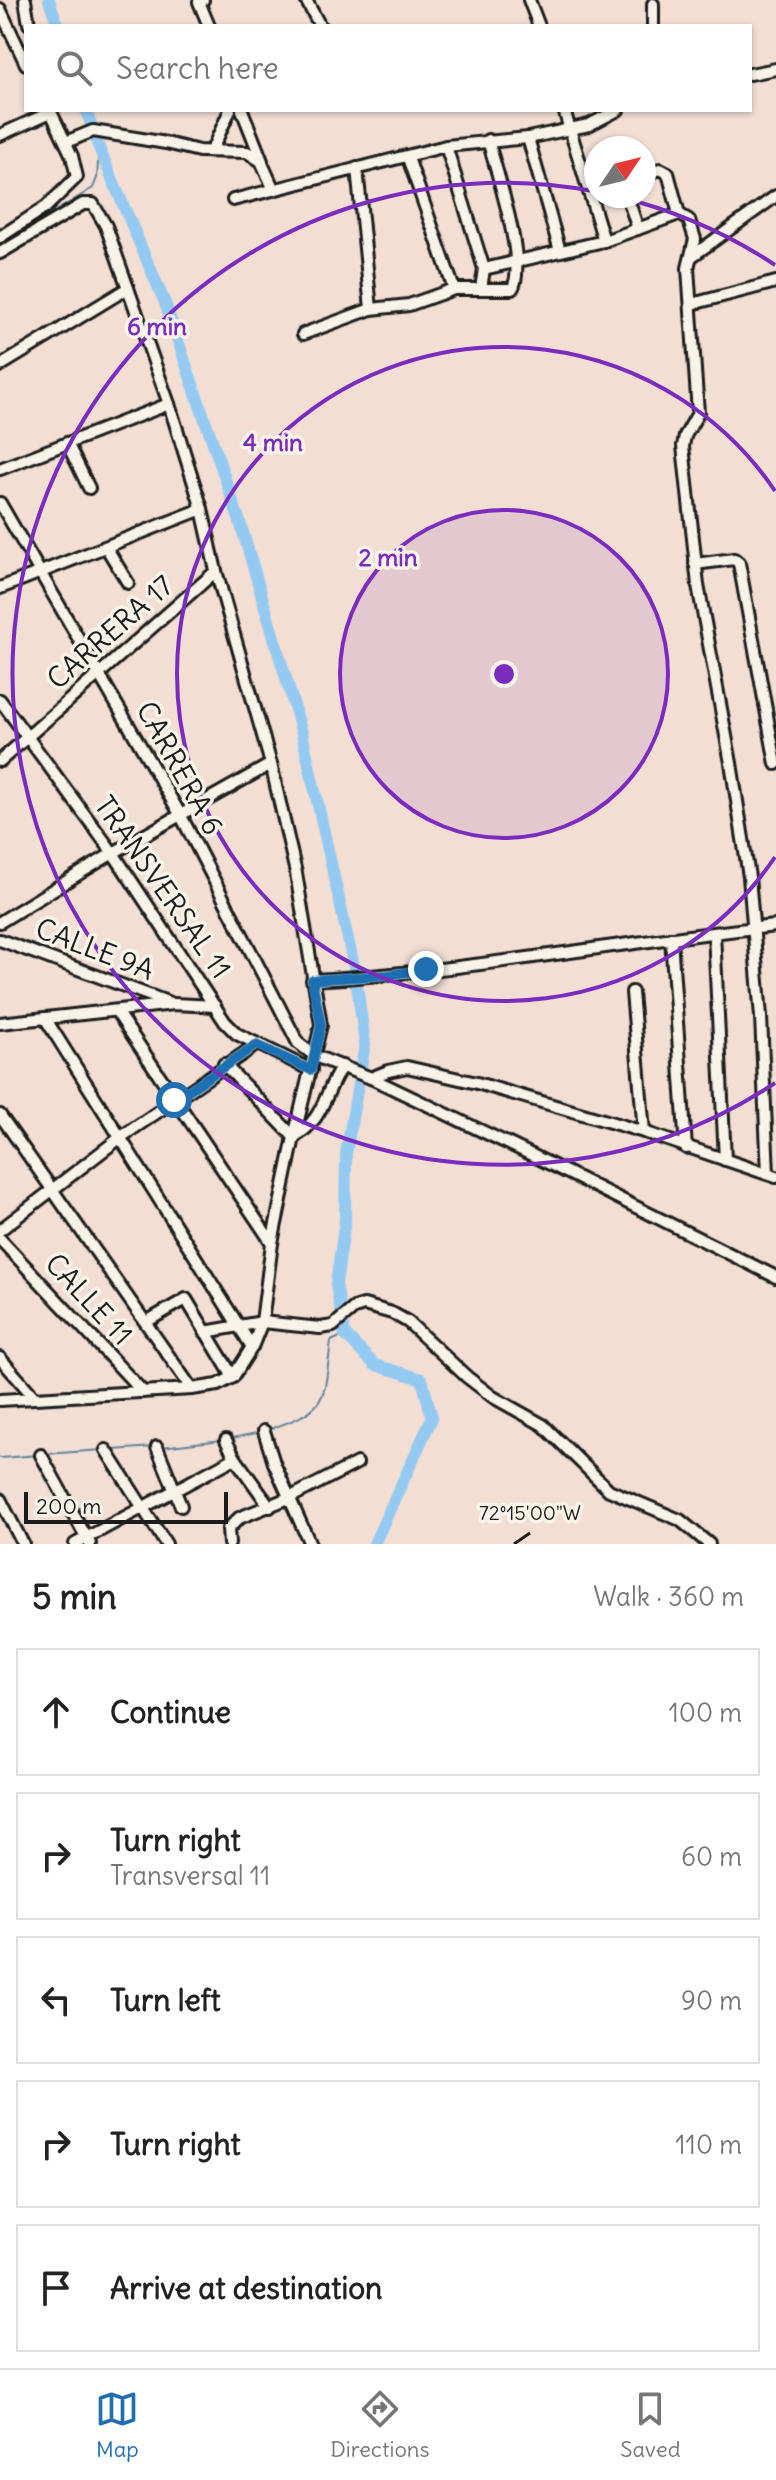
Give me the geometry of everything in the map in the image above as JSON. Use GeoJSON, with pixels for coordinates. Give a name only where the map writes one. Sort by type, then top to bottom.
{"type":"FeatureCollection","features":[{"type":"Feature","properties":{"kind":"street"},"geometry":{"type":"LineString","coordinates":[[25,0],[29,24]]}},
{"type":"Feature","properties":{"kind":"street"},"geometry":{"type":"LineString","coordinates":[[203,0],[199,2],[208,24]]}},
{"type":"Feature","properties":{"kind":"street"},"geometry":{"type":"LineString","coordinates":[[306,0],[319,24]]}},
{"type":"Feature","properties":{"kind":"street"},"geometry":{"type":"LineString","coordinates":[[529,0],[538,24]]}},
{"type":"Feature","properties":{"kind":"street"},"geometry":{"type":"LineString","coordinates":[[653,4],[653,24]]}},
{"type":"Feature","properties":{"kind":"street"},"geometry":{"type":"LineString","coordinates":[[0,9],[24,60]]}},
{"type":"Feature","properties":{"kind":"street"},"geometry":{"type":"LineString","coordinates":[[752,74],[776,69]]}},
{"type":"Feature","properties":{"kind":"street"},"geometry":{"type":"LineString","coordinates":[[0,135],[48,112]]}},
{"type":"Feature","properties":{"kind":"street"},"geometry":{"type":"LineString","coordinates":[[0,237],[46,207],[77,177],[66,142],[51,112]]}},
{"type":"Feature","properties":{"kind":"street"},"geometry":{"type":"LineString","coordinates":[[212,150],[229,112]]}},
{"type":"Feature","properties":{"kind":"street"},"geometry":{"type":"LineString","coordinates":[[243,112],[274,190]]}},
{"type":"Feature","properties":{"kind":"street"},"geometry":{"type":"LineString","coordinates":[[565,112],[584,163]]}},
{"type":"Feature","properties":{"kind":"street"},"geometry":{"type":"LineString","coordinates":[[233,200],[446,146],[528,138],[589,125],[614,112]]}},
{"type":"Feature","properties":{"kind":"street"},"geometry":{"type":"LineString","coordinates":[[66,142],[93,131],[199,151],[247,152],[262,163]]}},
{"type":"Feature","properties":{"kind":"street"},"geometry":{"type":"LineString","coordinates":[[528,138],[560,251]]}},
{"type":"Feature","properties":{"kind":"street"},"geometry":{"type":"LineString","coordinates":[[303,334],[371,309],[409,305],[454,289],[512,289],[516,283],[518,260],[488,140]]}},
{"type":"Feature","properties":{"kind":"street"},"geometry":{"type":"LineString","coordinates":[[446,146],[484,269],[481,289]]}},
{"type":"Feature","properties":{"kind":"street"},"geometry":{"type":"LineString","coordinates":[[408,158],[454,289]]}},
{"type":"Feature","properties":{"kind":"street"},"geometry":{"type":"LineString","coordinates":[[357,168],[371,309]]}},
{"type":"Feature","properties":{"kind":"street"},"geometry":{"type":"LineString","coordinates":[[371,1078],[407,1067],[477,1083],[644,1132],[772,1175],[754,928],[731,763],[695,564],[683,446],[698,413],[688,268],[695,239],[689,220],[679,214],[668,173],[656,170]]}},
{"type":"Feature","properties":{"kind":"street"},"geometry":{"type":"LineString","coordinates":[[691,257],[776,196]]}},
{"type":"Feature","properties":{"kind":"street"},"geometry":{"type":"LineString","coordinates":[[0,253],[83,204],[93,204],[106,226],[169,404],[202,509],[216,571],[271,764],[296,873],[321,1025],[272,1243],[262,1322],[252,1347],[233,1377],[218,1385],[192,1389],[0,1400]]}},
{"type":"Feature","properties":{"kind":"street"},"geometry":{"type":"LineString","coordinates":[[597,208],[604,241]]}},
{"type":"Feature","properties":{"kind":"street"},"geometry":{"type":"LineString","coordinates":[[631,208],[638,229]]}},
{"type":"Feature","properties":{"kind":"street"},"geometry":{"type":"LineString","coordinates":[[484,269],[604,241],[679,214]]}},
{"type":"Feature","properties":{"kind":"street"},"geometry":{"type":"LineString","coordinates":[[692,304],[776,282]]}},
{"type":"Feature","properties":{"kind":"street"},"geometry":{"type":"LineString","coordinates":[[0,366],[128,288]]}},
{"type":"Feature","properties":{"kind":"street"},"geometry":{"type":"LineString","coordinates":[[0,469],[169,404]]}},
{"type":"Feature","properties":{"kind":"street"},"geometry":{"type":"LineString","coordinates":[[67,443],[89,488]]}},
{"type":"Feature","properties":{"kind":"street","name":"CARRERA 6"},"geometry":{"type":"LineString","coordinates":[[0,503],[180,814],[298,1043],[315,1056]]}},
{"type":"Feature","properties":{"kind":"street","name":"CARRERA 17"},"geometry":{"type":"LineString","coordinates":[[0,588],[202,509]]}},
{"type":"Feature","properties":{"kind":"street"},"geometry":{"type":"LineString","coordinates":[[106,547],[128,583]]}},
{"type":"Feature","properties":{"kind":"street"},"geometry":{"type":"LineString","coordinates":[[695,564],[734,559],[739,563],[776,764]]}},
{"type":"Feature","properties":{"kind":"street","name":"CARRERA 17"},"geometry":{"type":"LineString","coordinates":[[0,761],[216,571]]}},
{"type":"Feature","properties":{"kind":"street","name":"TRANSVERSAL 11"},"geometry":{"type":"LineString","coordinates":[[0,700],[113,853],[225,1022],[237,1034],[256,1045],[311,1070]]}},
{"type":"Feature","properties":{"kind":"street"},"geometry":{"type":"LineString","coordinates":[[0,922],[113,853],[271,764]]}},
{"type":"Feature","properties":{"kind":"street"},"geometry":{"type":"LineString","coordinates":[[312,980],[388,975],[776,926]]}},
{"type":"Feature","properties":{"kind":"street"},"geometry":{"type":"LineString","coordinates":[[714,933],[725,1160]]}},
{"type":"Feature","properties":{"kind":"street"},"geometry":{"type":"LineString","coordinates":[[671,938],[686,1148]]}},
{"type":"Feature","properties":{"kind":"street","name":"CALLE 9A"},"geometry":{"type":"LineString","coordinates":[[0,940],[174,1004]]}},
{"type":"Feature","properties":{"kind":"street"},"geometry":{"type":"LineString","coordinates":[[632,992],[644,1132]]}},
{"type":"Feature","properties":{"kind":"street"},"geometry":{"type":"LineString","coordinates":[[0,1023],[174,1004],[215,1006]]}},
{"type":"Feature","properties":{"kind":"street"},"geometry":{"type":"LineString","coordinates":[[116,1011],[272,1243]]}},
{"type":"Feature","properties":{"kind":"street"},"geometry":{"type":"LineString","coordinates":[[45,1018],[252,1347]]}},
{"type":"Feature","properties":{"kind":"street"},"geometry":{"type":"LineString","coordinates":[[0,1230],[121,1137],[256,1045]]}},
{"type":"Feature","properties":{"kind":"street"},"geometry":{"type":"LineString","coordinates":[[315,1056],[371,1078],[776,1277]]}},
{"type":"Feature","properties":{"kind":"street"},"geometry":{"type":"LineString","coordinates":[[224,1064],[294,1137]]}},
{"type":"Feature","properties":{"kind":"street"},"geometry":{"type":"LineString","coordinates":[[294,1137],[320,1114],[329,1085],[342,1066]]}},
{"type":"Feature","properties":{"kind":"street"},"geometry":{"type":"LineString","coordinates":[[0,1115],[192,1389]]}},
{"type":"Feature","properties":{"kind":"street","name":"CALLE 11"},"geometry":{"type":"LineString","coordinates":[[0,1239],[143,1392]]}},
{"type":"Feature","properties":{"kind":"street"},"geometry":{"type":"LineString","coordinates":[[146,1322],[186,1299],[233,1377]]}},
{"type":"Feature","properties":{"kind":"street"},"geometry":{"type":"LineString","coordinates":[[205,1332],[262,1322],[320,1328],[333,1326],[354,1308],[364,1305],[392,1313],[408,1322],[493,1397],[543,1425],[609,1490],[680,1520],[709,1544]]}},
{"type":"Feature","properties":{"kind":"street"},"geometry":{"type":"LineString","coordinates":[[0,1358],[34,1397]]}},
{"type":"Feature","properties":{"kind":"street"},"geometry":{"type":"LineString","coordinates":[[264,1431],[274,1463],[310,1544]]}},
{"type":"Feature","properties":{"kind":"street"},"geometry":{"type":"LineString","coordinates":[[226,1440],[270,1507]]}},
{"type":"Feature","properties":{"kind":"street"},"geometry":{"type":"LineString","coordinates":[[157,1447],[181,1506]]}},
{"type":"Feature","properties":{"kind":"street"},"geometry":{"type":"LineString","coordinates":[[106,1450],[166,1544]]}},
{"type":"Feature","properties":{"kind":"street"},"geometry":{"type":"LineString","coordinates":[[41,1455],[88,1541]]}},
{"type":"Feature","properties":{"kind":"street"},"geometry":{"type":"LineString","coordinates":[[75,1544],[88,1541],[235,1458]]}},
{"type":"Feature","properties":{"kind":"street"},"geometry":{"type":"LineString","coordinates":[[229,1544],[228,1529],[235,1520],[270,1507],[357,1463]]}},
{"type":"Feature","properties":{"kind":"street"},"geometry":{"type":"LineString","coordinates":[[0,1499],[23,1544]]}},
{"type":"Feature","properties":{"kind":"waterway"},"geometry":{"type":"LineString","coordinates":[[49,0],[57,24]]}},
{"type":"Feature","properties":{"kind":"waterway"},"geometry":{"type":"LineString","coordinates":[[87,112],[165,303],[240,522],[302,733],[355,971],[365,1044],[346,1154],[345,1220],[336,1284],[345,1335],[375,1365],[422,1379],[432,1418],[374,1544]]}},
{"type":"Feature","properties":{"kind":"waterway"},"geometry":{"type":"LineString","coordinates":[[0,245],[93,188],[97,178],[99,148]]}},
{"type":"Feature","properties":{"kind":"waterway"},"geometry":{"type":"LineString","coordinates":[[267,1430],[313,1409],[324,1391],[331,1341],[345,1335]]}},
{"type":"Feature","properties":{"kind":"waterway"},"geometry":{"type":"LineString","coordinates":[[228,1439],[261,1432]]}},
{"type":"Feature","properties":{"kind":"waterway"},"geometry":{"type":"LineString","coordinates":[[161,1447],[222,1440]]}},
{"type":"Feature","properties":{"kind":"waterway"},"geometry":{"type":"LineString","coordinates":[[113,1450],[154,1447]]}},
{"type":"Feature","properties":{"kind":"waterway"},"geometry":{"type":"LineString","coordinates":[[45,1454],[103,1450]]}},
{"type":"Feature","properties":{"kind":"waterway"},"geometry":{"type":"LineString","coordinates":[[0,1458],[39,1455]]}},
{"type":"Feature","properties":{"kind":"route"},"geometry":{"type":"LineString","coordinates":[[174,1100],[256,1045],[311,1070],[321,1025],[312,980],[426,969]]}}]}
